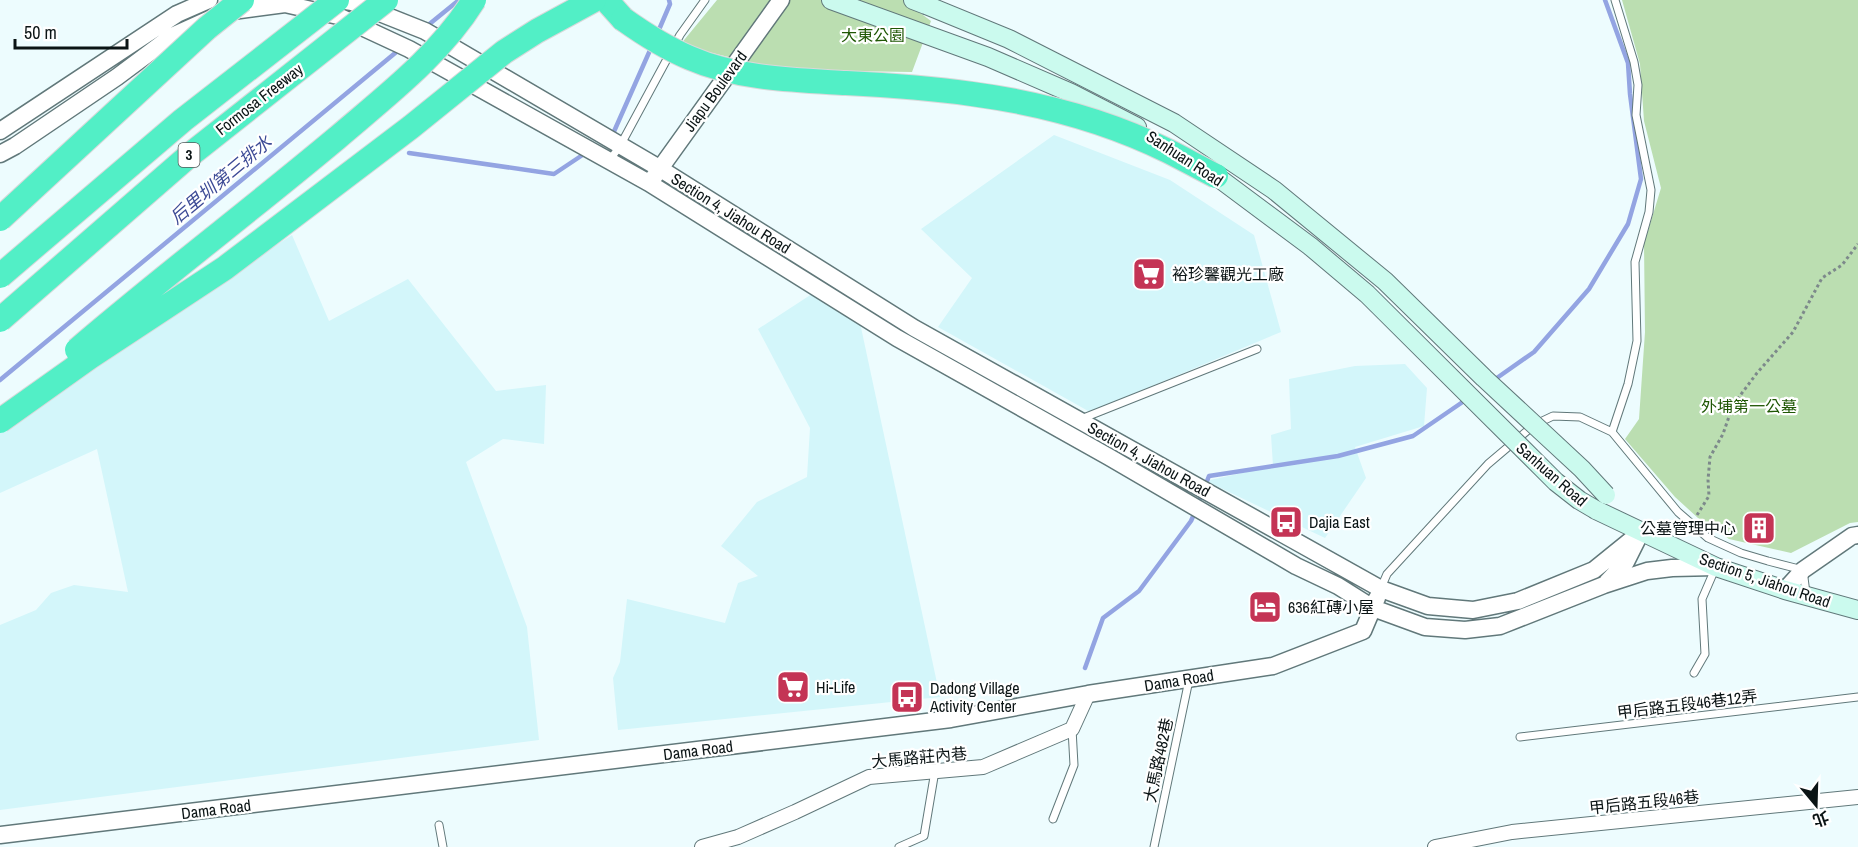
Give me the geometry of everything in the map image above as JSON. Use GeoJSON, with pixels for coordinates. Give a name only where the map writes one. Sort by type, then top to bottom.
{"type":"FeatureCollection","features":[{"type":"Feature","properties":{"kind":"highway"},"geometry":{"type":"LineString","coordinates":[[0,219],[207,28],[234,0]]}},
{"type":"Feature","properties":{"kind":"highway"},"geometry":{"type":"LineString","coordinates":[[207,28],[242,0]]}},
{"type":"Feature","properties":{"kind":"highway","name":"Formosa Freeway"},"geometry":{"type":"LineString","coordinates":[[0,276],[183,120],[338,0]]}},
{"type":"Feature","properties":{"kind":"highway","name":"Formosa Freeway"},"geometry":{"type":"LineString","coordinates":[[0,320],[190,154],[386,0]]}},
{"type":"Feature","properties":{"kind":"highway"},"geometry":{"type":"LineString","coordinates":[[0,416],[97,333],[261,202],[402,82],[460,22],[474,0]]}},
{"type":"Feature","properties":{"kind":"highway"},"geometry":{"type":"LineString","coordinates":[[0,421],[90,357],[225,268],[392,142],[504,52],[594,0]]}},
{"type":"Feature","properties":{"kind":"highway"},"geometry":{"type":"LineString","coordinates":[[606,0],[623,20],[648,37],[691,58],[731,71],[785,80],[914,87],[975,94],[1041,106],[1107,126],[1166,150],[1216,176]]}},
{"type":"Feature","properties":{"kind":"main road","name":"Sanhuan Road"},"geometry":{"type":"LineString","coordinates":[[831,0],[987,57],[1071,93],[1144,131],[1216,176],[1310,246],[1367,294],[1556,482],[1579,500],[1641,532]]}},
{"type":"Feature","properties":{"kind":"main road","name":"Sanhuan Road"},"geometry":{"type":"LineString","coordinates":[[920,2],[1010,39],[1174,123],[1274,190],[1385,281],[1484,378],[1582,469],[1641,532]]}},
{"type":"Feature","properties":{"kind":"main road","name":"Section 5, Jiahou Road"},"geometry":{"type":"LineString","coordinates":[[1641,532],[1716,567],[1785,590],[1858,610]]}},
{"type":"Feature","properties":{"kind":"street"},"geometry":{"type":"LineString","coordinates":[[0,131],[177,14],[209,0]]}},
{"type":"Feature","properties":{"kind":"street","name":"Section 4, Jiahou Road"},"geometry":{"type":"LineString","coordinates":[[338,0],[352,2],[425,31],[659,168],[914,328],[1381,589],[1428,606],[1473,610],[1518,601],[1594,570],[1641,532]]}},
{"type":"Feature","properties":{"kind":"street","name":"Jiapu Boulevard"},"geometry":{"type":"LineString","coordinates":[[649,183],[782,0]]}},
{"type":"Feature","properties":{"kind":"street","name":"Section 4, Jiahou Road"},"geometry":{"type":"LineString","coordinates":[[0,154],[117,77],[171,36],[225,12],[285,4],[339,16],[410,49],[649,183],[897,338],[1296,566],[1338,586],[1373,608],[1425,627],[1465,630],[1500,626],[1604,585],[1647,571],[1716,567]]}},
{"type":"Feature","properties":{"kind":"street","name":"Section 4, Jiahou Road"},"geometry":{"type":"LineString","coordinates":[[1604,585],[1626,562],[1641,532]]}},
{"type":"Feature","properties":{"kind":"street"},"geometry":{"type":"LineString","coordinates":[[1785,590],[1803,570],[1852,536],[1858,535]]}},
{"type":"Feature","properties":{"kind":"street","name":"Dama Road"},"geometry":{"type":"LineString","coordinates":[[0,835],[951,720],[1088,694],[1273,666],[1363,630],[1381,589]]}},
{"type":"Feature","properties":{"kind":"street"},"geometry":{"type":"LineString","coordinates":[[1072,729],[1088,694]]}},
{"type":"Feature","properties":{"kind":"street","name":"大馬路莊內巷"},"geometry":{"type":"LineString","coordinates":[[702,847],[739,842],[869,777],[983,767],[1072,729]]}},
{"type":"Feature","properties":{"kind":"street","name":"甲后路五段46巷"},"geometry":{"type":"LineString","coordinates":[[1435,847],[1512,832],[1858,797]]}},
{"type":"Feature","properties":{"kind":"lane"},"geometry":{"type":"LineString","coordinates":[[609,161],[620,146],[680,35],[705,0]]}},
{"type":"Feature","properties":{"kind":"lane"},"geometry":{"type":"LineString","coordinates":[[1612,432],[1629,384],[1637,341],[1635,262],[1648,212],[1651,190],[1636,116],[1638,86],[1634,62],[1615,0]]}},
{"type":"Feature","properties":{"kind":"lane"},"geometry":{"type":"LineString","coordinates":[[1079,420],[1257,349]]}},
{"type":"Feature","properties":{"kind":"lane"},"geometry":{"type":"LineString","coordinates":[[1381,589],[1387,574],[1488,464],[1534,425],[1553,416],[1580,417],[1612,432],[1678,512],[1708,538],[1741,553],[1803,570],[1807,596]]}},
{"type":"Feature","properties":{"kind":"lane"},"geometry":{"type":"LineString","coordinates":[[1694,673],[1705,654],[1702,599],[1716,567]]}},
{"type":"Feature","properties":{"kind":"lane","name":"大馬路482巷"},"geometry":{"type":"LineString","coordinates":[[1154,847],[1189,678]]}},
{"type":"Feature","properties":{"kind":"lane","name":"甲后路五段46巷12弄"},"geometry":{"type":"LineString","coordinates":[[1520,737],[1858,697]]}},
{"type":"Feature","properties":{"kind":"lane"},"geometry":{"type":"LineString","coordinates":[[1053,819],[1074,765],[1072,729]]}},
{"type":"Feature","properties":{"kind":"lane"},"geometry":{"type":"LineString","coordinates":[[899,847],[924,836],[935,771]]}},
{"type":"Feature","properties":{"kind":"lane"},"geometry":{"type":"LineString","coordinates":[[440,825],[443,847]]}},
{"type":"Feature","properties":{"kind":"path"},"geometry":{"type":"LineString","coordinates":[[1692,524],[1709,496],[1710,457],[1723,434],[1733,405],[1793,332],[1822,278],[1842,265],[1858,244]]}},
{"type":"Feature","properties":{"kind":"shaded area","name":"裕珍馨觀光工廠"},"geometry":{"type":"Polygon","coordinates":[[[1054,135],[1170,180],[1254,235],[1281,332],[1090,412],[938,327],[972,278],[921,229],[1054,135]]]}},
{"type":"Feature","properties":{"kind":"shaded area"},"geometry":{"type":"Polygon","coordinates":[[[292,235],[329,321],[408,279],[496,391],[546,385],[544,444],[503,439],[466,462],[527,627],[539,740],[0,810],[0,625],[36,610],[51,593],[74,585],[128,592],[97,449],[0,493],[0,430],[46,393],[292,235]]]}},
{"type":"Feature","properties":{"kind":"shaded area"},"geometry":{"type":"Polygon","coordinates":[[[815,292],[859,318],[940,697],[618,730],[613,678],[620,662],[627,599],[725,623],[738,583],[758,576],[721,546],[757,502],[807,477],[810,428],[758,329],[815,292]]]}},
{"type":"Feature","properties":{"kind":"shaded area"},"geometry":{"type":"Polygon","coordinates":[[[1405,364],[1427,388],[1424,426],[1355,447],[1366,478],[1325,538],[1206,481],[1273,466],[1271,435],[1291,429],[1289,379],[1355,366],[1405,364]]]}},
{"type":"Feature","properties":{"kind":"green space","name":"大東公園"},"geometry":{"type":"Polygon","coordinates":[[[717,0],[903,0],[931,21],[912,72],[781,70],[680,45],[717,0]]]}},
{"type":"Feature","properties":{"kind":"green space","name":"外埔第一公墓"},"geometry":{"type":"Polygon","coordinates":[[[1622,0],[1858,0],[1858,522],[1850,523],[1791,553],[1729,539],[1698,518],[1675,497],[1625,439],[1639,419],[1645,332],[1644,244],[1661,188],[1644,121],[1640,64],[1622,0]]]}},
{"type":"Feature","properties":{"kind":"waterway","name":"后里圳第三排水"},"geometry":{"type":"LineString","coordinates":[[427,26],[459,0]]}},
{"type":"Feature","properties":{"kind":"waterway"},"geometry":{"type":"LineString","coordinates":[[658,32],[670,4],[669,0]]}},
{"type":"Feature","properties":{"kind":"waterway"},"geometry":{"type":"LineString","coordinates":[[1494,380],[1534,352],[1589,289],[1628,224],[1641,179],[1628,63],[1605,0]]}},
{"type":"Feature","properties":{"kind":"waterway"},"geometry":{"type":"LineString","coordinates":[[612,136],[651,48]]}},
{"type":"Feature","properties":{"kind":"waterway","name":"后里圳第三排水"},"geometry":{"type":"LineString","coordinates":[[0,380],[400,49]]}},
{"type":"Feature","properties":{"kind":"waterway"},"geometry":{"type":"LineString","coordinates":[[409,153],[554,174],[587,152]]}},
{"type":"Feature","properties":{"kind":"waterway"},"geometry":{"type":"LineString","coordinates":[[1198,504],[1209,476],[1338,456],[1413,436],[1467,399]]}},
{"type":"Feature","properties":{"kind":"waterway"},"geometry":{"type":"LineString","coordinates":[[1085,668],[1103,618],[1139,591],[1191,521],[1195,512]]}},
{"type":"Feature","properties":{"kind":"place","name":"裕珍馨觀光工廠"},"geometry":{"type":"Point","coordinates":[1149,274]}},
{"type":"Feature","properties":{"kind":"place","name":"Dajia East"},"geometry":{"type":"Point","coordinates":[1286,522]}},
{"type":"Feature","properties":{"kind":"place","name":"公墓管理中心"},"geometry":{"type":"Point","coordinates":[1759,528]}},
{"type":"Feature","properties":{"kind":"place","name":"636紅磚小屋"},"geometry":{"type":"Point","coordinates":[1265,607]}},
{"type":"Feature","properties":{"kind":"place","name":"Hi-Life"},"geometry":{"type":"Point","coordinates":[793,687]}},
{"type":"Feature","properties":{"kind":"place","name":"Dadong Village Activity Center"},"geometry":{"type":"Point","coordinates":[907,697]}}]}
